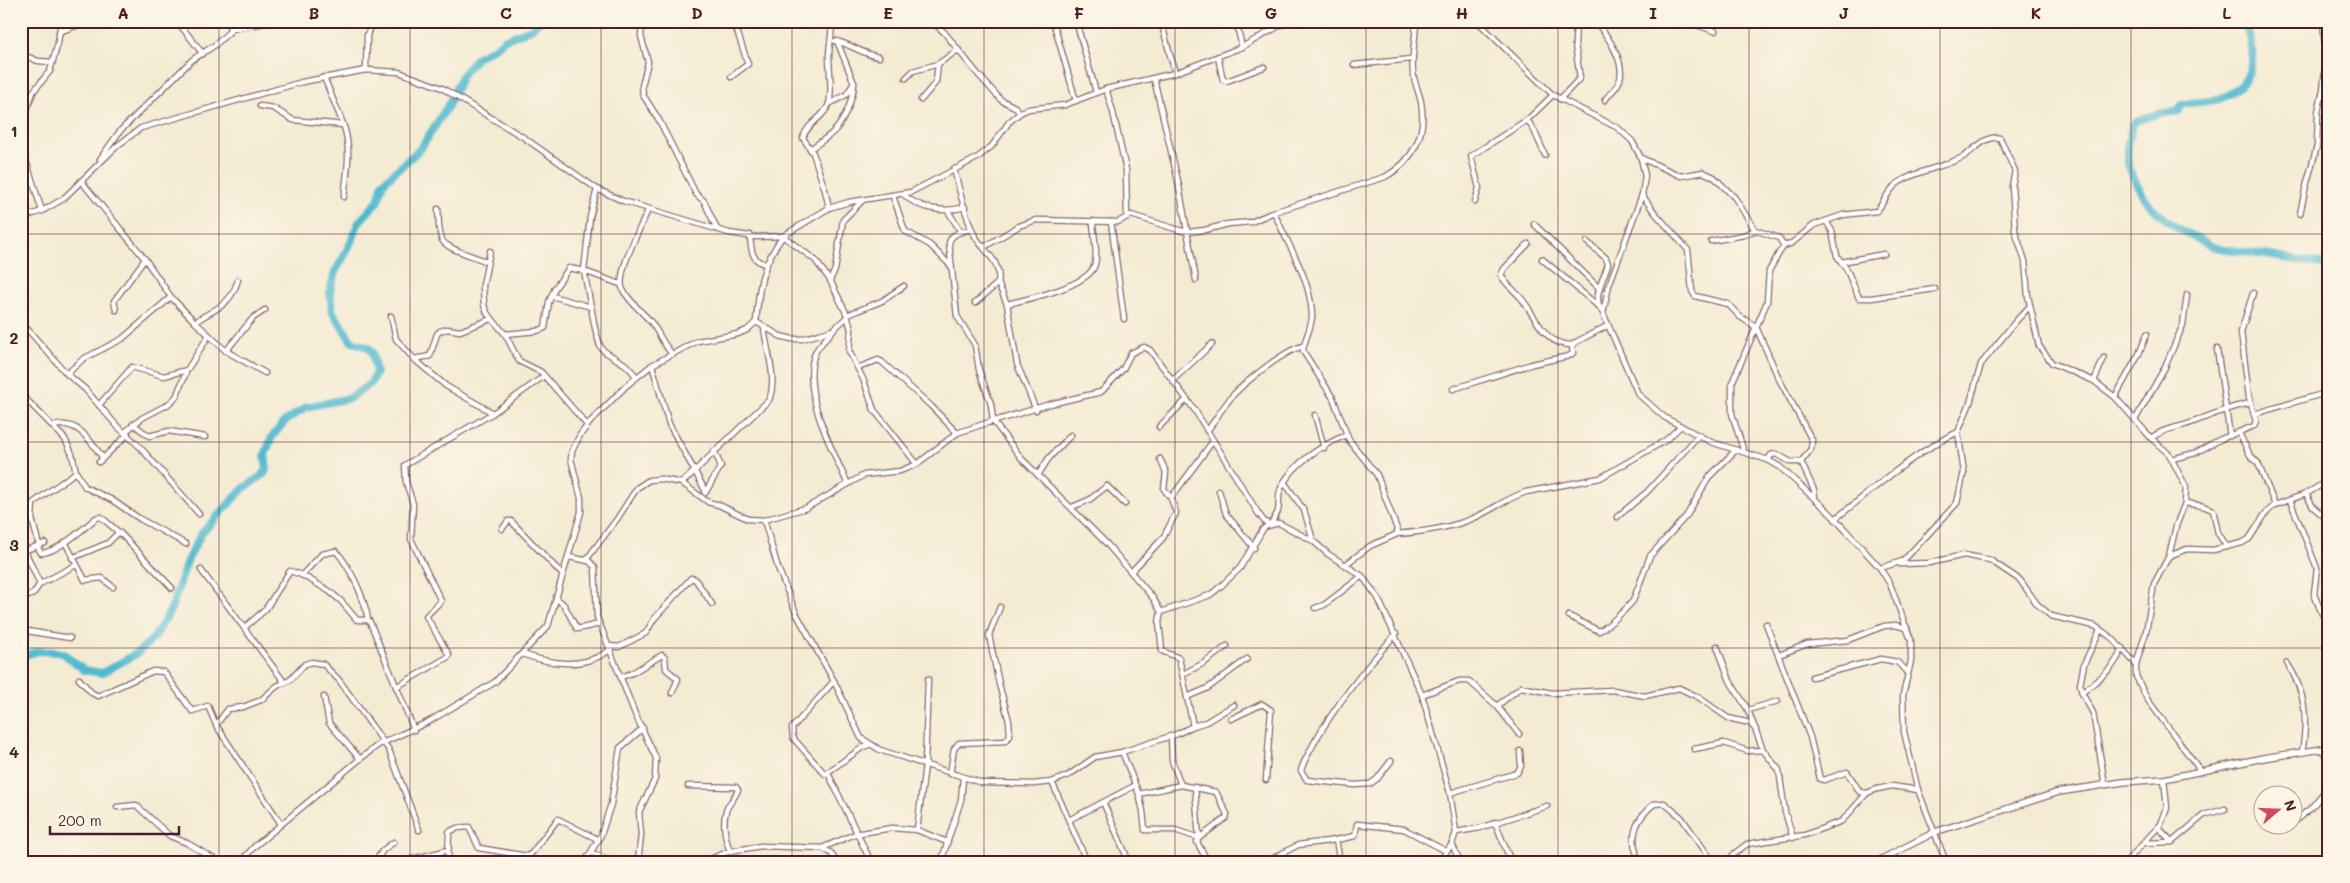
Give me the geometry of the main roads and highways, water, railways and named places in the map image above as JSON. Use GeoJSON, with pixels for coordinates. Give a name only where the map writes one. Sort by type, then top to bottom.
{"type":"FeatureCollection","features":[{"type":"Feature","properties":{"kind":"waterway"},"geometry":{"type":"LineString","coordinates":[[21,656],[39,651],[58,652],[64,654],[84,670],[102,673],[136,654],[154,638],[171,609],[187,561],[201,534],[243,489],[264,474],[267,468],[265,455],[272,437],[284,422],[306,407],[350,398],[371,383],[376,372],[372,352],[368,347],[352,342],[332,311],[330,291],[335,272],[348,249],[359,222],[378,201],[383,183],[421,148],[449,104],[462,75],[477,57],[495,48],[504,40],[531,29],[539,21]]}},
{"type":"Feature","properties":{"kind":"waterway"},"geometry":{"type":"LineString","coordinates":[[2240,21],[2247,31],[2252,54],[2251,66],[2240,86],[2231,94],[2219,99],[2181,105],[2179,111],[2157,114],[2136,121],[2132,126],[2128,141],[2128,163],[2132,175],[2146,201],[2157,212],[2177,228],[2213,247],[2329,265]]}}]}
